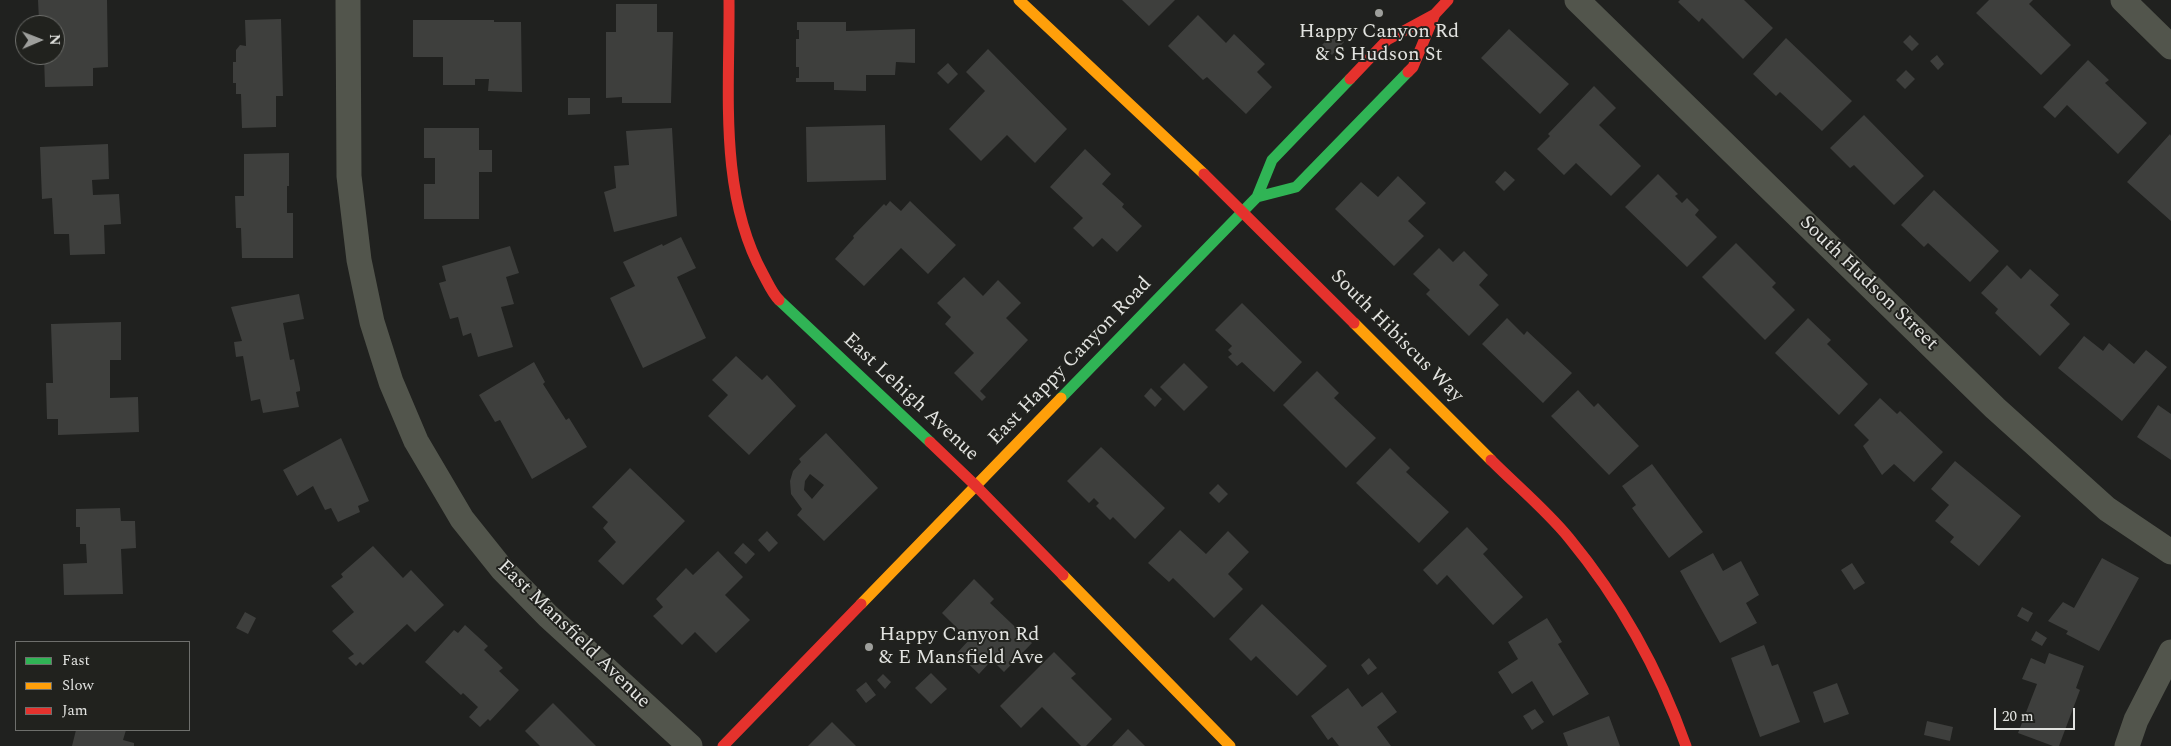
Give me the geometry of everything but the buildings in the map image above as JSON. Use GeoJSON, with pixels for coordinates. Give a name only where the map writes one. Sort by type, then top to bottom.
{"type":"FeatureCollection","features":[{"type":"Feature","properties":{"kind":"street","name":"East Mansfield Avenue"},"geometry":{"type":"LineString","coordinates":[[348,0],[349,176],[359,260],[372,322],[391,382],[416,442],[462,518],[502,569],[548,616],[690,746]]}},
{"type":"Feature","properties":{"kind":"street","name":"East Lehigh Avenue"},"geometry":{"type":"LineString","coordinates":[[729,0],[732,157],[742,226],[758,264],[776,297],[976,486],[1230,746]]}},
{"type":"Feature","properties":{"kind":"street","name":"South Hibiscus Way"},"geometry":{"type":"LineString","coordinates":[[1019,0],[1243,212],[1568,537],[1608,590],[1638,637],[1669,700],[1686,746]]}},
{"type":"Feature","properties":{"kind":"street","name":"East Happy Canyon Road"},"geometry":{"type":"LineString","coordinates":[[723,746],[1243,212],[1257,197],[1272,160],[1387,40],[1434,14],[1448,0]]}},
{"type":"Feature","properties":{"kind":"street","name":"South Hudson Street"},"geometry":{"type":"LineString","coordinates":[[1577,0],[1995,408],[2107,509],[2171,552]]}},
{"type":"Feature","properties":{"kind":"street"},"geometry":{"type":"LineString","coordinates":[[2122,0],[2171,47]]}},
{"type":"Feature","properties":{"kind":"street","name":"East Happy Canyon Road"},"geometry":{"type":"LineString","coordinates":[[1257,197],[1296,187],[1413,66],[1434,14]]}},
{"type":"Feature","properties":{"kind":"street"},"geometry":{"type":"LineString","coordinates":[[2127,746],[2136,720],[2171,652]]}},
{"type":"Feature","properties":{"kind":"traffic: fast"},"geometry":{"type":"LineString","coordinates":[[1257,197],[1296,187],[1408,72]]}},
{"type":"Feature","properties":{"kind":"traffic: fast"},"geometry":{"type":"LineString","coordinates":[[1061,398],[1257,197],[1272,160],[1350,79]]}},
{"type":"Feature","properties":{"kind":"traffic: fast"},"geometry":{"type":"LineString","coordinates":[[779,300],[930,442]]}},
{"type":"Feature","properties":{"kind":"traffic: slow"},"geometry":{"type":"LineString","coordinates":[[1019,0],[1204,174]]}},
{"type":"Feature","properties":{"kind":"traffic: slow"},"geometry":{"type":"LineString","coordinates":[[1354,323],[1491,460]]}},
{"type":"Feature","properties":{"kind":"traffic: slow"},"geometry":{"type":"LineString","coordinates":[[861,604],[1061,398]]}},
{"type":"Feature","properties":{"kind":"traffic: slow"},"geometry":{"type":"LineString","coordinates":[[1063,575],[1230,746]]}},
{"type":"Feature","properties":{"kind":"traffic: jam"},"geometry":{"type":"LineString","coordinates":[[729,0],[728,105],[733,175],[739,209],[749,242],[768,284],[779,300]]}},
{"type":"Feature","properties":{"kind":"traffic: jam"},"geometry":{"type":"LineString","coordinates":[[1350,79],[1387,40],[1435,14],[1448,0]]}},
{"type":"Feature","properties":{"kind":"traffic: jam"},"geometry":{"type":"LineString","coordinates":[[1408,72],[1413,67],[1435,14]]}},
{"type":"Feature","properties":{"kind":"traffic: jam"},"geometry":{"type":"LineString","coordinates":[[1204,174],[1354,323]]}},
{"type":"Feature","properties":{"kind":"traffic: jam"},"geometry":{"type":"LineString","coordinates":[[930,442],[1063,575]]}},
{"type":"Feature","properties":{"kind":"traffic: jam"},"geometry":{"type":"LineString","coordinates":[[1491,460],[1560,528],[1605,586],[1622,611],[1651,663],[1686,746]]}},
{"type":"Feature","properties":{"kind":"traffic: jam"},"geometry":{"type":"LineString","coordinates":[[723,746],[861,604]]}},
{"type":"Feature","properties":{"kind":"place","name":"Happy Canyon Rd & S Hudson St"},"geometry":{"type":"Point","coordinates":[1379,13]}},
{"type":"Feature","properties":{"kind":"place","name":"Happy Canyon Rd & E Mansfield Ave"},"geometry":{"type":"Point","coordinates":[869,647]}}]}
